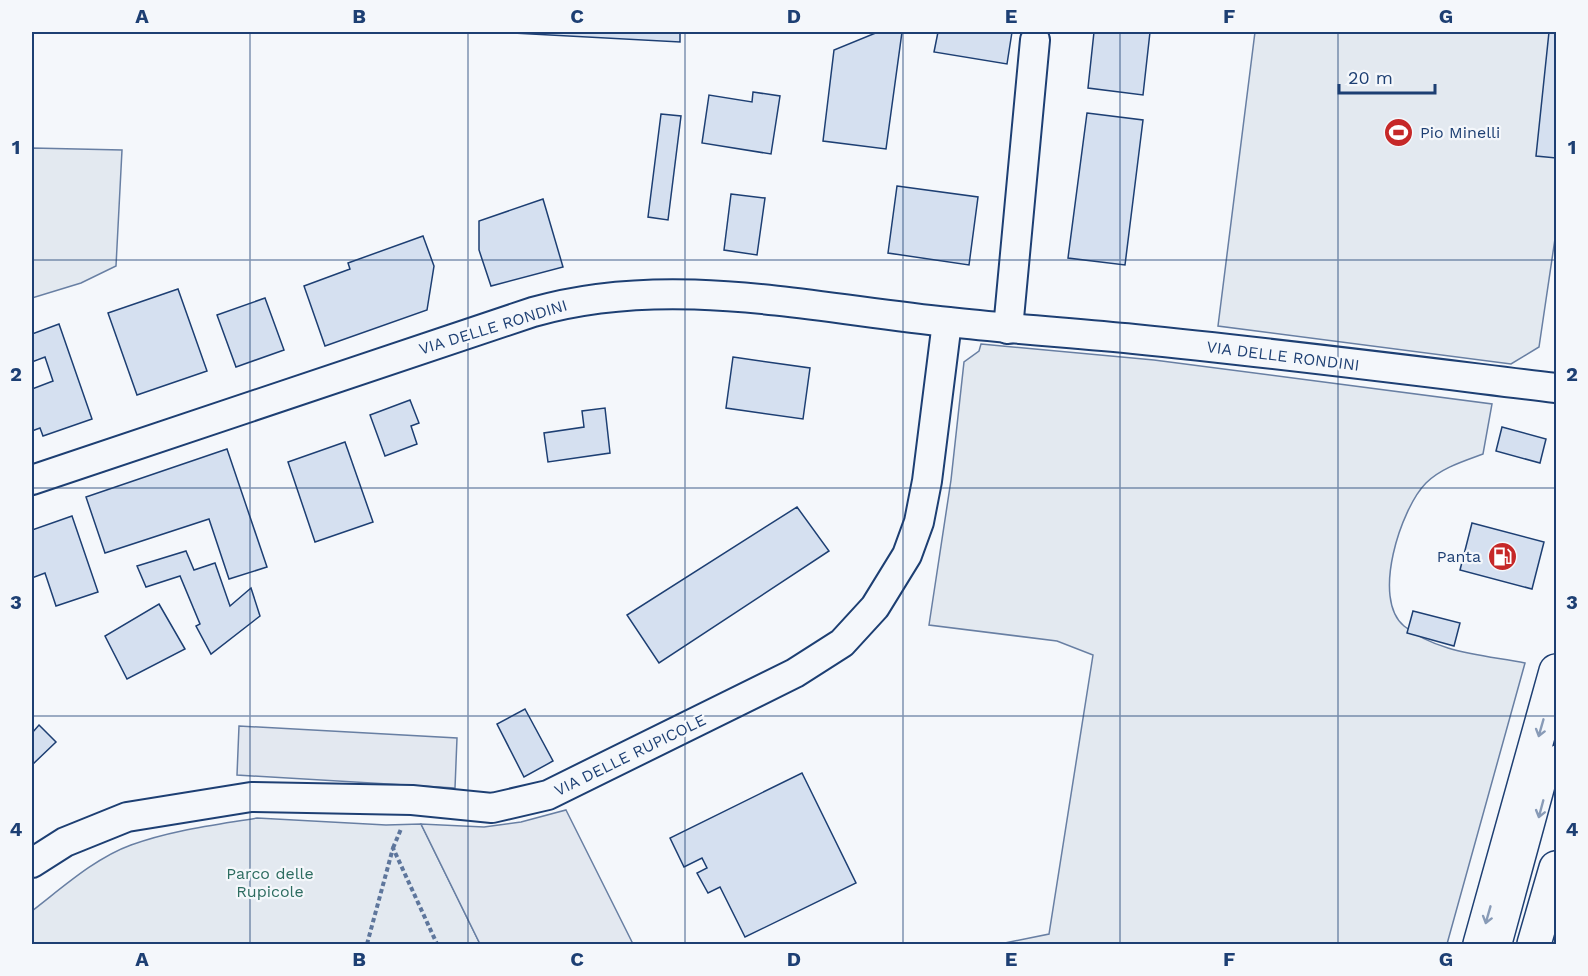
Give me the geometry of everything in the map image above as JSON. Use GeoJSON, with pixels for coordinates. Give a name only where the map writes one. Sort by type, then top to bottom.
{"type":"FeatureCollection","features":[{"type":"Feature","properties":{"kind":"street"},"geometry":{"type":"LineString","coordinates":[[1008,329],[1035,40]]}},
{"type":"Feature","properties":{"kind":"street","name":"VIA DELLE RONDINI"},"geometry":{"type":"LineString","coordinates":[[32,480],[509,320],[583,300],[622,294],[681,293],[1008,329],[1147,340],[1557,388]]}},
{"type":"Feature","properties":{"kind":"street","name":"VIA DELLE RUPICOLE"},"geometry":{"type":"LineString","coordinates":[[32,863],[65,842],[127,817],[250,797],[412,800],[492,808],[548,795],[795,673],[842,643],[875,607],[907,555],[919,522],[927,481],[947,322]]}},
{"type":"Feature","properties":{"kind":"street"},"geometry":{"type":"LineString","coordinates":[[1480,945],[1557,671]]}},
{"type":"Feature","properties":{"kind":"street"},"geometry":{"type":"LineString","coordinates":[[1534,945],[1557,868]]}},
{"type":"Feature","properties":{"kind":"lane"},"geometry":{"type":"LineString","coordinates":[[1504,945],[1557,753]]}},
{"type":"Feature","properties":{"kind":"path"},"geometry":{"type":"LineString","coordinates":[[367,945],[393,848],[437,945]]}},
{"type":"Feature","properties":{"kind":"green space","name":"Pio Minelli"},"geometry":{"type":"Polygon","coordinates":[[[1255,32],[1556,32],[1556,232],[1539,347],[1511,364],[1218,326],[1255,32]]]}},
{"type":"Feature","properties":{"kind":"green space"},"geometry":{"type":"Polygon","coordinates":[[[32,148],[122,150],[116,266],[81,283],[32,298],[32,148]]]}},
{"type":"Feature","properties":{"kind":"green space"},"geometry":{"type":"Polygon","coordinates":[[[981,344],[1154,360],[1492,404],[1483,454],[1439,473],[1426,483],[1407,512],[1399,532],[1390,575],[1390,596],[1394,613],[1404,626],[1417,635],[1462,652],[1525,663],[1447,944],[1000,944],[1049,934],[1093,655],[1057,641],[929,625],[951,480],[964,362],[979,351],[981,344]]]}},
{"type":"Feature","properties":{"kind":"green space","name":"Parco delle Rupicole"},"geometry":{"type":"Polygon","coordinates":[[[257,818],[386,825],[421,824],[480,944],[32,944],[32,911],[79,874],[105,858],[131,845],[162,835],[257,818]]]}},
{"type":"Feature","properties":{"kind":"shaded area"},"geometry":{"type":"Polygon","coordinates":[[[239,726],[457,738],[455,788],[237,775],[239,726]]]}},
{"type":"Feature","properties":{"kind":"shaded area"},"geometry":{"type":"Polygon","coordinates":[[[566,810],[633,944],[480,944],[421,824],[484,827],[521,822],[566,810]]]}},
{"type":"Feature","properties":{"kind":"building"},"geometry":{"type":"Polygon","coordinates":[[[494,32],[680,32],[680,42],[494,32]]]}},
{"type":"Feature","properties":{"kind":"building"},"geometry":{"type":"Polygon","coordinates":[[[878,32],[902,32],[886,149],[823,141],[834,50],[878,32]]]}},
{"type":"Feature","properties":{"kind":"building"},"geometry":{"type":"Polygon","coordinates":[[[938,32],[1012,32],[1007,64],[934,52],[938,32]]]}},
{"type":"Feature","properties":{"kind":"building"},"geometry":{"type":"Polygon","coordinates":[[[1094,32],[1150,32],[1143,95],[1088,88],[1094,32]]]}},
{"type":"Feature","properties":{"kind":"building"},"geometry":{"type":"Polygon","coordinates":[[[1549,32],[1556,32],[1556,158],[1536,156],[1549,32]]]}},
{"type":"Feature","properties":{"kind":"building"},"geometry":{"type":"Polygon","coordinates":[[[753,92],[780,96],[771,154],[702,143],[709,95],[752,102],[753,92]]]}},
{"type":"Feature","properties":{"kind":"building"},"geometry":{"type":"Polygon","coordinates":[[[1087,113],[1143,120],[1125,265],[1068,258],[1087,113]]]}},
{"type":"Feature","properties":{"kind":"building"},"geometry":{"type":"Polygon","coordinates":[[[661,114],[681,116],[668,220],[648,217],[661,114]]]}},
{"type":"Feature","properties":{"kind":"building"},"geometry":{"type":"Polygon","coordinates":[[[897,186],[978,197],[969,265],[888,253],[897,186]]]}},
{"type":"Feature","properties":{"kind":"building"},"geometry":{"type":"Polygon","coordinates":[[[731,194],[765,198],[757,255],[724,250],[731,194]]]}},
{"type":"Feature","properties":{"kind":"building"},"geometry":{"type":"Polygon","coordinates":[[[543,199],[563,267],[491,286],[479,250],[479,221],[543,199]]]}},
{"type":"Feature","properties":{"kind":"building"},"geometry":{"type":"Polygon","coordinates":[[[423,236],[434,266],[427,310],[325,346],[304,286],[350,269],[348,263],[423,236]]]}},
{"type":"Feature","properties":{"kind":"building"},"geometry":{"type":"Polygon","coordinates":[[[178,289],[207,371],[137,395],[108,313],[178,289]]]}},
{"type":"Feature","properties":{"kind":"building"},"geometry":{"type":"Polygon","coordinates":[[[265,298],[284,350],[236,367],[217,315],[265,298]]]}},
{"type":"Feature","properties":{"kind":"building"},"geometry":{"type":"Polygon","coordinates":[[[59,324],[92,419],[43,436],[40,428],[32,431],[32,389],[53,381],[45,357],[32,362],[32,334],[59,324]]]}},
{"type":"Feature","properties":{"kind":"building"},"geometry":{"type":"Polygon","coordinates":[[[733,357],[810,368],[803,419],[726,408],[733,357]]]}},
{"type":"Feature","properties":{"kind":"building"},"geometry":{"type":"Polygon","coordinates":[[[410,400],[419,423],[411,426],[417,444],[385,456],[370,415],[410,400]]]}},
{"type":"Feature","properties":{"kind":"building"},"geometry":{"type":"Polygon","coordinates":[[[605,408],[610,453],[548,462],[544,433],[584,427],[582,411],[605,408]]]}},
{"type":"Feature","properties":{"kind":"building"},"geometry":{"type":"Polygon","coordinates":[[[1502,427],[1546,439],[1540,463],[1496,451],[1502,427]]]}},
{"type":"Feature","properties":{"kind":"building"},"geometry":{"type":"Polygon","coordinates":[[[345,442],[373,522],[315,542],[288,462],[345,442]]]}},
{"type":"Feature","properties":{"kind":"building"},"geometry":{"type":"Polygon","coordinates":[[[227,449],[267,567],[229,579],[209,519],[105,553],[86,497],[227,449]]]}},
{"type":"Feature","properties":{"kind":"building"},"geometry":{"type":"Polygon","coordinates":[[[797,507],[829,551],[659,663],[627,615],[797,507]]]}},
{"type":"Feature","properties":{"kind":"building"},"geometry":{"type":"Polygon","coordinates":[[[72,516],[98,592],[56,606],[45,573],[32,578],[32,530],[72,516]]]}},
{"type":"Feature","properties":{"kind":"building","name":"Panta"},"geometry":{"type":"Polygon","coordinates":[[[1472,523],[1544,542],[1532,589],[1460,570],[1472,523]]]}},
{"type":"Feature","properties":{"kind":"building"},"geometry":{"type":"Polygon","coordinates":[[[186,551],[194,570],[215,563],[230,606],[251,588],[260,616],[211,654],[196,626],[200,624],[180,576],[146,587],[137,566],[186,551]]]}},
{"type":"Feature","properties":{"kind":"building"},"geometry":{"type":"Polygon","coordinates":[[[159,604],[185,649],[127,679],[105,636],[159,604]]]}},
{"type":"Feature","properties":{"kind":"building"},"geometry":{"type":"Polygon","coordinates":[[[1413,611],[1460,623],[1454,646],[1407,633],[1413,611]]]}},
{"type":"Feature","properties":{"kind":"building"},"geometry":{"type":"Polygon","coordinates":[[[525,709],[553,761],[524,777],[497,724],[525,709]]]}},
{"type":"Feature","properties":{"kind":"building"},"geometry":{"type":"Polygon","coordinates":[[[39,725],[56,742],[32,765],[32,733],[39,725]]]}},
{"type":"Feature","properties":{"kind":"building"},"geometry":{"type":"Polygon","coordinates":[[[802,773],[856,883],[745,937],[720,887],[708,893],[697,873],[707,868],[702,858],[684,867],[670,838],[802,773]]]}},
{"type":"Feature","properties":{"kind":"place","name":"Pio Minelli"},"geometry":{"type":"Point","coordinates":[1399,132]}},
{"type":"Feature","properties":{"kind":"place","name":"Panta"},"geometry":{"type":"Point","coordinates":[1502,556]}}]}
